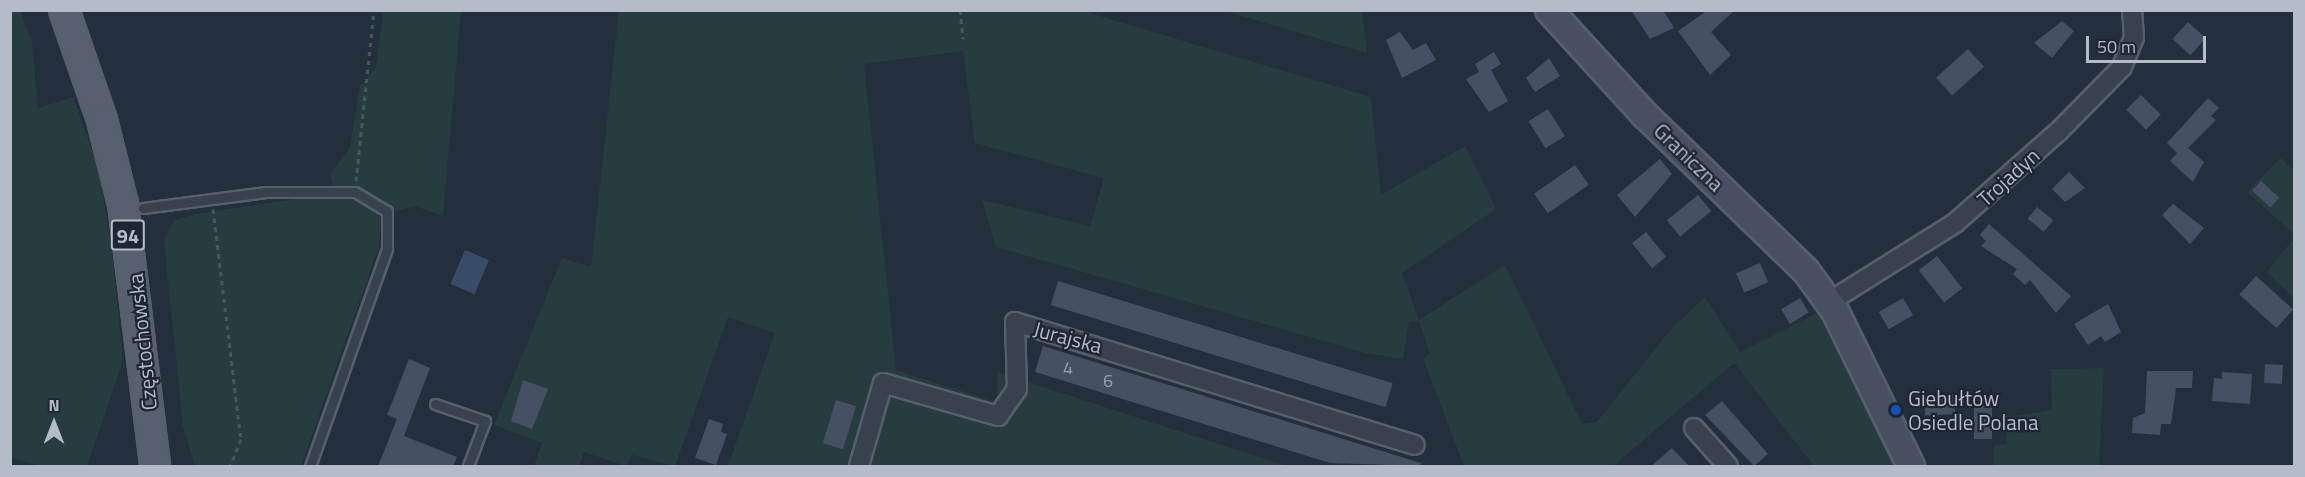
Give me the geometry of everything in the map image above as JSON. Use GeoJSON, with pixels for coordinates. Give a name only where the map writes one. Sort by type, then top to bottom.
{"type":"FeatureCollection","features":[{"type":"Feature","properties":{"kind":"main road","name":"Częstochowska"},"geometry":{"type":"LineString","coordinates":[[64,10],[102,120],[123,204],[155,466]]}},
{"type":"Feature","properties":{"kind":"main road","name":"Częstochowska"},"geometry":{"type":"LineString","coordinates":[[85,10],[119,106],[143,208],[175,466]]}},
{"type":"Feature","properties":{"kind":"street","name":"Graniczna"},"geometry":{"type":"LineString","coordinates":[[1549,10],[1645,115],[1798,261],[1829,302],[1911,466]]}},
{"type":"Feature","properties":{"kind":"street","name":"Trojadyn"},"geometry":{"type":"LineString","coordinates":[[1829,302],[1955,223],[2058,132],[2122,67],[2134,38],[2132,10]]}},
{"type":"Feature","properties":{"kind":"street","name":"Jurajska"},"geometry":{"type":"LineString","coordinates":[[858,466],[883,383],[998,416],[1017,390],[1015,322],[1415,444]]}},
{"type":"Feature","properties":{"kind":"street"},"geometry":{"type":"LineString","coordinates":[[1694,429],[1719,464]]}},
{"type":"Feature","properties":{"kind":"lane"},"geometry":{"type":"LineString","coordinates":[[143,208],[266,192],[355,192],[387,211],[388,242],[310,466]]}},
{"type":"Feature","properties":{"kind":"lane"},"geometry":{"type":"LineString","coordinates":[[435,404],[485,421],[468,466]]}},
{"type":"Feature","properties":{"kind":"path"},"geometry":{"type":"LineString","coordinates":[[355,192],[374,10]]}},
{"type":"Feature","properties":{"kind":"path"},"geometry":{"type":"LineString","coordinates":[[960,10],[963,39]]}},
{"type":"Feature","properties":{"kind":"path"},"geometry":{"type":"LineString","coordinates":[[212,207],[240,440],[230,466]]}},
{"type":"Feature","properties":{"kind":"green space"},"geometry":{"type":"Polygon","coordinates":[[[1080,10],[1371,97],[1381,195],[1465,146],[1496,209],[1402,273],[1419,320],[1505,265],[1582,424],[1597,422],[1671,329],[1705,297],[1740,352],[1823,310],[1899,466],[1814,466],[1734,363],[1613,466],[1464,466],[1423,358],[1430,354],[1419,321],[1409,322],[1403,359],[1366,353],[996,247],[982,200],[1090,226],[1104,178],[975,143],[963,51],[864,64],[896,370],[998,403],[997,372],[1287,466],[728,466],[775,333],[728,317],[675,466],[632,455],[626,466],[584,452],[579,466],[534,466],[542,443],[494,425],[562,258],[591,267],[619,11],[1080,10]]]}},
{"type":"Feature","properties":{"kind":"green space"},"geometry":{"type":"Polygon","coordinates":[[[10,11],[20,11],[32,42],[38,108],[73,97],[98,167],[111,243],[123,361],[87,466],[40,466],[11,457],[10,11]]]}},
{"type":"Feature","properties":{"kind":"green space"},"geometry":{"type":"Polygon","coordinates":[[[355,11],[461,11],[443,216],[415,206],[381,214],[379,247],[301,466],[195,466],[183,426],[164,243],[167,231],[175,220],[196,214],[335,193],[330,174],[350,147],[360,86],[376,67],[383,13],[355,11]]]}},
{"type":"Feature","properties":{"kind":"green space"},"geometry":{"type":"Polygon","coordinates":[[[1225,11],[1362,11],[1367,53],[1225,11]]]}},
{"type":"Feature","properties":{"kind":"green space"},"geometry":{"type":"Polygon","coordinates":[[[2281,158],[2294,171],[2294,234],[2247,192],[2281,158]]]}},
{"type":"Feature","properties":{"kind":"green space"},"geometry":{"type":"Polygon","coordinates":[[[2294,238],[2294,298],[2267,272],[2294,238]]]}},
{"type":"Feature","properties":{"kind":"green space"},"geometry":{"type":"Polygon","coordinates":[[[2104,368],[2099,466],[1994,466],[1994,446],[2006,444],[2008,417],[2052,410],[2051,369],[2104,368]]]}},
{"type":"Feature","properties":{"kind":"water"},"geometry":{"type":"Polygon","coordinates":[[[465,250],[489,260],[474,294],[451,284],[465,250]]]}},
{"type":"Feature","properties":{"kind":"building"},"geometry":{"type":"Polygon","coordinates":[[[1631,10],[1663,10],[1674,28],[1650,39],[1631,10]]]}},
{"type":"Feature","properties":{"kind":"building"},"geometry":{"type":"Polygon","coordinates":[[[1708,10],[1735,10],[1711,32],[1731,55],[1710,75],[1678,31],[1708,10]]]}},
{"type":"Feature","properties":{"kind":"building"},"geometry":{"type":"Polygon","coordinates":[[[2062,21],[2074,31],[2052,58],[2034,43],[2062,21]]]}},
{"type":"Feature","properties":{"kind":"building"},"geometry":{"type":"Polygon","coordinates":[[[2188,22],[2206,38],[2190,55],[2173,39],[2188,22]]]}},
{"type":"Feature","properties":{"kind":"building"},"geometry":{"type":"Polygon","coordinates":[[[1400,32],[1413,50],[1426,43],[1436,60],[1402,78],[1386,40],[1400,32]]]}},
{"type":"Feature","properties":{"kind":"building"},"geometry":{"type":"Polygon","coordinates":[[[1968,49],[1984,67],[1952,96],[1936,78],[1968,49]]]}},
{"type":"Feature","properties":{"kind":"building"},"geometry":{"type":"Polygon","coordinates":[[[1494,52],[1501,64],[1491,70],[1508,101],[1489,112],[1466,79],[1479,72],[1475,64],[1494,52]]]}},
{"type":"Feature","properties":{"kind":"building"},"geometry":{"type":"Polygon","coordinates":[[[1549,58],[1560,76],[1535,92],[1526,78],[1549,58]]]}},
{"type":"Feature","properties":{"kind":"building"},"geometry":{"type":"Polygon","coordinates":[[[2141,95],[2161,115],[2146,130],[2126,110],[2141,95]]]}},
{"type":"Feature","properties":{"kind":"building"},"geometry":{"type":"Polygon","coordinates":[[[2208,98],[2219,108],[2211,116],[2216,120],[2188,148],[2204,162],[2193,182],[2170,161],[2177,153],[2167,143],[2208,98]]]}},
{"type":"Feature","properties":{"kind":"building"},"geometry":{"type":"Polygon","coordinates":[[[1548,109],[1565,136],[1545,148],[1528,121],[1548,109]]]}},
{"type":"Feature","properties":{"kind":"building"},"geometry":{"type":"Polygon","coordinates":[[[1660,159],[1672,174],[1635,217],[1617,195],[1660,159]]]}},
{"type":"Feature","properties":{"kind":"building"},"geometry":{"type":"Polygon","coordinates":[[[1575,165],[1589,185],[1548,213],[1534,194],[1575,165]]]}},
{"type":"Feature","properties":{"kind":"building"},"geometry":{"type":"Polygon","coordinates":[[[2069,172],[2085,188],[2065,202],[2052,189],[2069,172]]]}},
{"type":"Feature","properties":{"kind":"building"},"geometry":{"type":"Polygon","coordinates":[[[2261,181],[2279,198],[2270,208],[2252,191],[2261,181]]]}},
{"type":"Feature","properties":{"kind":"building"},"geometry":{"type":"Polygon","coordinates":[[[1698,195],[1711,211],[1680,236],[1667,220],[1698,195]]]}},
{"type":"Feature","properties":{"kind":"building"},"geometry":{"type":"Polygon","coordinates":[[[2173,204],[2204,228],[2190,244],[2162,215],[2173,204]]]}},
{"type":"Feature","properties":{"kind":"building"},"geometry":{"type":"Polygon","coordinates":[[[2037,207],[2053,220],[2044,232],[2028,219],[2037,207]]]}},
{"type":"Feature","properties":{"kind":"building"},"geometry":{"type":"Polygon","coordinates":[[[1989,224],[2071,296],[2056,313],[2030,280],[2025,285],[2013,274],[2017,269],[1981,246],[1986,241],[1980,235],[1989,224]]]}},
{"type":"Feature","properties":{"kind":"building"},"geometry":{"type":"Polygon","coordinates":[[[1646,232],[1666,257],[1652,268],[1632,243],[1646,232]]]}},
{"type":"Feature","properties":{"kind":"building"},"geometry":{"type":"Polygon","coordinates":[[[1937,256],[1962,288],[1944,302],[1919,270],[1937,256]]]}},
{"type":"Feature","properties":{"kind":"building"},"geometry":{"type":"Polygon","coordinates":[[[1760,263],[1768,282],[1744,292],[1736,273],[1760,263]]]}},
{"type":"Feature","properties":{"kind":"building"},"geometry":{"type":"Polygon","coordinates":[[[2256,276],[2293,309],[2276,328],[2239,295],[2256,276]]]}},
{"type":"Feature","properties":{"kind":"building"},"geometry":{"type":"Polygon","coordinates":[[[1058,281],[1393,383],[1385,407],[1051,305],[1058,281]]]}},
{"type":"Feature","properties":{"kind":"building"},"geometry":{"type":"Polygon","coordinates":[[[1800,298],[1809,313],[1790,324],[1781,309],[1800,298]]]}},
{"type":"Feature","properties":{"kind":"building"},"geometry":{"type":"Polygon","coordinates":[[[1903,298],[1913,315],[1889,329],[1879,312],[1903,298]]]}},
{"type":"Feature","properties":{"kind":"building"},"geometry":{"type":"Polygon","coordinates":[[[2108,304],[2121,332],[2105,342],[2101,336],[2088,345],[2074,324],[2108,304]]]}},
{"type":"Feature","properties":{"kind":"building"},"geometry":{"type":"Polygon","coordinates":[[[1043,346],[1421,463],[1420,466],[1330,463],[1035,372],[1043,346]]]}},
{"type":"Feature","properties":{"kind":"building"},"geometry":{"type":"Polygon","coordinates":[[[409,359],[430,368],[404,436],[457,457],[453,466],[378,466],[397,419],[387,415],[409,359]]]}},
{"type":"Feature","properties":{"kind":"building"},"geometry":{"type":"Polygon","coordinates":[[[2265,364],[2283,365],[2282,384],[2264,383],[2265,364]]]}},
{"type":"Feature","properties":{"kind":"building"},"geometry":{"type":"Polygon","coordinates":[[[2147,371],[2193,371],[2192,388],[2176,388],[2171,424],[2161,424],[2160,435],[2132,433],[2133,418],[2145,413],[2147,371]]]}},
{"type":"Feature","properties":{"kind":"building"},"geometry":{"type":"Polygon","coordinates":[[[2222,372],[2252,374],[2250,404],[2212,401],[2214,378],[2222,379],[2222,372]]]}},
{"type":"Feature","properties":{"kind":"building"},"geometry":{"type":"Polygon","coordinates":[[[523,380],[548,389],[532,429],[511,421],[523,380]]]}},
{"type":"Feature","properties":{"kind":"building"},"geometry":{"type":"Polygon","coordinates":[[[1954,394],[1955,414],[1925,416],[1924,396],[1954,394]]]}},
{"type":"Feature","properties":{"kind":"building"},"geometry":{"type":"Polygon","coordinates":[[[836,400],[856,406],[843,449],[823,443],[836,400]]]}},
{"type":"Feature","properties":{"kind":"building"},"geometry":{"type":"Polygon","coordinates":[[[1722,401],[1768,454],[1754,466],[1705,415],[1722,401]]]}},
{"type":"Feature","properties":{"kind":"building"},"geometry":{"type":"Polygon","coordinates":[[[1974,406],[1992,406],[1992,439],[1974,439],[1974,406]]]}},
{"type":"Feature","properties":{"kind":"building"},"geometry":{"type":"Polygon","coordinates":[[[709,419],[723,424],[721,432],[727,434],[716,465],[695,458],[709,419]]]}},
{"type":"Feature","properties":{"kind":"building"},"geometry":{"type":"Polygon","coordinates":[[[1672,448],[1689,466],[1651,466],[1672,448]]]}},
{"type":"Feature","properties":{"kind":"place","name":"Giebułtów Osiedle Polana"},"geometry":{"type":"Point","coordinates":[1896,410]}}]}
